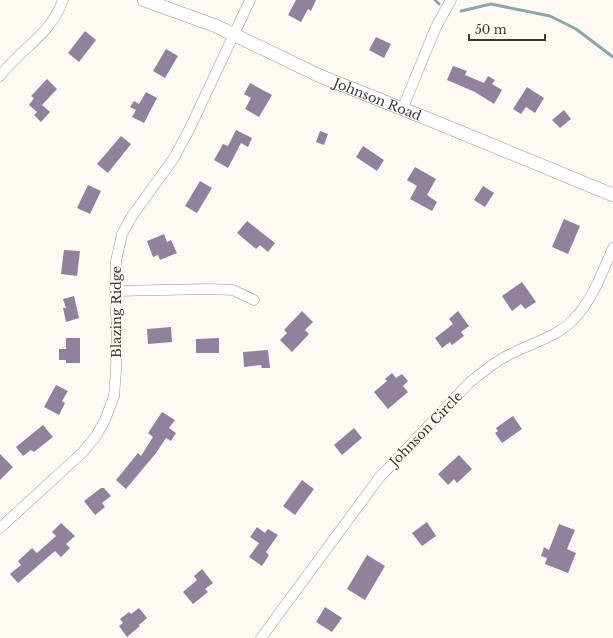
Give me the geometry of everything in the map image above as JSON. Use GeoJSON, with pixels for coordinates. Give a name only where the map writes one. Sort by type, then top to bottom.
{"type":"FeatureCollection","features":[{"type":"Feature","properties":{"kind":"street"},"geometry":{"type":"LineString","coordinates":[[0,76],[40,37],[51,22],[63,0]]}},
{"type":"Feature","properties":{"kind":"street","name":"Johnson Road"},"geometry":{"type":"LineString","coordinates":[[144,0],[235,34],[320,76],[613,195]]}},
{"type":"Feature","properties":{"kind":"street","name":"Blazing Ridge"},"geometry":{"type":"LineString","coordinates":[[0,528],[83,452],[96,436],[105,420],[114,396],[117,333],[115,291],[116,261],[122,234],[132,216],[174,158],[190,128],[250,0]]}},
{"type":"Feature","properties":{"kind":"street"},"geometry":{"type":"LineString","coordinates":[[402,110],[436,27],[451,0]]}},
{"type":"Feature","properties":{"kind":"street","name":"Johnson Circle"},"geometry":{"type":"LineString","coordinates":[[261,638],[379,478],[469,383],[484,370],[503,358],[555,333],[572,321],[591,296],[613,248]]}},
{"type":"Feature","properties":{"kind":"street"},"geometry":{"type":"LineString","coordinates":[[115,291],[209,289],[233,290],[254,300]]}},
{"type":"Feature","properties":{"kind":"building"},"geometry":{"type":"Polygon","coordinates":[[[296,0],[316,0],[311,11],[308,9],[301,22],[288,15],[296,0]]]}},
{"type":"Feature","properties":{"kind":"building"},"geometry":{"type":"Polygon","coordinates":[[[85,31],[96,40],[79,62],[68,53],[85,31]]]}},
{"type":"Feature","properties":{"kind":"building"},"geometry":{"type":"Polygon","coordinates":[[[376,37],[391,44],[384,58],[369,50],[376,37]]]}},
{"type":"Feature","properties":{"kind":"building"},"geometry":{"type":"Polygon","coordinates":[[[166,49],[178,56],[165,78],[153,71],[166,49]]]}},
{"type":"Feature","properties":{"kind":"building"},"geometry":{"type":"Polygon","coordinates":[[[453,66],[467,71],[465,75],[484,83],[488,76],[495,80],[492,84],[502,90],[494,104],[475,92],[447,80],[453,66]]]}},
{"type":"Feature","properties":{"kind":"building"},"geometry":{"type":"Polygon","coordinates":[[[47,79],[57,89],[42,105],[50,112],[41,122],[34,115],[37,112],[29,105],[34,98],[31,96],[47,79]]]}},
{"type":"Feature","properties":{"kind":"building"},"geometry":{"type":"Polygon","coordinates":[[[250,83],[272,95],[259,117],[245,109],[251,98],[244,94],[250,83]]]}},
{"type":"Feature","properties":{"kind":"building"},"geometry":{"type":"Polygon","coordinates":[[[527,87],[544,98],[535,113],[526,107],[521,114],[513,109],[527,87]]]}},
{"type":"Feature","properties":{"kind":"building"},"geometry":{"type":"Polygon","coordinates":[[[146,92],[157,98],[144,123],[132,117],[136,110],[130,107],[134,101],[139,104],[146,92]]]}},
{"type":"Feature","properties":{"kind":"building"},"geometry":{"type":"Polygon","coordinates":[[[564,110],[571,119],[560,128],[552,120],[564,110]]]}},
{"type":"Feature","properties":{"kind":"building"},"geometry":{"type":"Polygon","coordinates":[[[236,130],[252,138],[248,147],[241,143],[228,168],[214,160],[223,144],[228,146],[236,130]]]}},
{"type":"Feature","properties":{"kind":"building"},"geometry":{"type":"Polygon","coordinates":[[[320,131],[328,134],[324,145],[316,142],[320,131]]]}},
{"type":"Feature","properties":{"kind":"building"},"geometry":{"type":"Polygon","coordinates":[[[121,136],[131,144],[108,173],[97,164],[121,136]]]}},
{"type":"Feature","properties":{"kind":"building"},"geometry":{"type":"Polygon","coordinates":[[[363,146],[384,160],[377,171],[356,157],[363,146]]]}},
{"type":"Feature","properties":{"kind":"building"},"geometry":{"type":"Polygon","coordinates":[[[415,167],[436,179],[427,195],[437,202],[432,211],[410,199],[417,186],[407,180],[415,167]]]}},
{"type":"Feature","properties":{"kind":"building"},"geometry":{"type":"Polygon","coordinates":[[[200,181],[212,188],[197,213],[185,206],[200,181]]]}},
{"type":"Feature","properties":{"kind":"building"},"geometry":{"type":"Polygon","coordinates":[[[88,185],[101,191],[90,214],[77,208],[88,185]]]}},
{"type":"Feature","properties":{"kind":"building"},"geometry":{"type":"Polygon","coordinates":[[[483,186],[494,193],[485,207],[474,200],[483,186]]]}},
{"type":"Feature","properties":{"kind":"building"},"geometry":{"type":"Polygon","coordinates":[[[564,219],[580,226],[568,254],[552,247],[564,219]]]}},
{"type":"Feature","properties":{"kind":"building"},"geometry":{"type":"Polygon","coordinates":[[[247,221],[275,243],[268,252],[260,245],[256,249],[237,233],[247,221]]]}},
{"type":"Feature","properties":{"kind":"building"},"geometry":{"type":"Polygon","coordinates":[[[164,234],[167,242],[171,240],[177,253],[160,260],[158,255],[153,257],[147,241],[164,234]]]}},
{"type":"Feature","properties":{"kind":"building"},"geometry":{"type":"Polygon","coordinates":[[[64,250],[80,251],[77,276],[61,274],[64,250]]]}},
{"type":"Feature","properties":{"kind":"building"},"geometry":{"type":"Polygon","coordinates":[[[522,282],[536,302],[525,309],[521,304],[512,311],[502,296],[522,282]]]}},
{"type":"Feature","properties":{"kind":"building"},"geometry":{"type":"Polygon","coordinates":[[[74,296],[79,318],[66,322],[63,308],[66,308],[63,299],[74,296]]]}},
{"type":"Feature","properties":{"kind":"building"},"geometry":{"type":"Polygon","coordinates":[[[302,311],[313,322],[305,330],[309,334],[292,352],[280,340],[287,333],[284,330],[302,311]]]}},
{"type":"Feature","properties":{"kind":"building"},"geometry":{"type":"Polygon","coordinates":[[[458,311],[469,326],[461,332],[464,336],[452,345],[450,342],[442,348],[435,338],[453,324],[449,319],[458,311]]]}},
{"type":"Feature","properties":{"kind":"building"},"geometry":{"type":"Polygon","coordinates":[[[171,327],[172,342],[148,344],[147,329],[171,327]]]}},
{"type":"Feature","properties":{"kind":"building"},"geometry":{"type":"Polygon","coordinates":[[[66,338],[80,338],[80,363],[66,363],[66,360],[59,360],[59,349],[66,349],[66,338]]]}},
{"type":"Feature","properties":{"kind":"building"},"geometry":{"type":"Polygon","coordinates":[[[219,338],[219,353],[196,353],[196,339],[219,338]]]}},
{"type":"Feature","properties":{"kind":"building"},"geometry":{"type":"Polygon","coordinates":[[[268,350],[270,368],[262,368],[261,365],[244,367],[243,352],[268,350]]]}},
{"type":"Feature","properties":{"kind":"building"},"geometry":{"type":"Polygon","coordinates":[[[392,373],[396,378],[402,374],[408,381],[403,386],[408,392],[388,409],[374,392],[387,381],[385,379],[392,373]]]}},
{"type":"Feature","properties":{"kind":"building"},"geometry":{"type":"Polygon","coordinates":[[[56,385],[68,391],[62,401],[65,403],[59,415],[44,407],[56,385]]]}},
{"type":"Feature","properties":{"kind":"building"},"geometry":{"type":"Polygon","coordinates":[[[162,412],[175,420],[169,428],[176,433],[171,441],[166,438],[156,453],[126,489],[116,480],[138,453],[141,456],[153,437],[148,433],[162,412]]]}},
{"type":"Feature","properties":{"kind":"building"},"geometry":{"type":"Polygon","coordinates":[[[513,416],[522,429],[502,443],[495,433],[498,431],[496,428],[513,416]]]}},
{"type":"Feature","properties":{"kind":"building"},"geometry":{"type":"Polygon","coordinates":[[[43,425],[53,437],[34,452],[31,450],[23,456],[16,447],[43,425]]]}},
{"type":"Feature","properties":{"kind":"building"},"geometry":{"type":"Polygon","coordinates":[[[354,428],[362,438],[342,455],[334,445],[354,428]]]}},
{"type":"Feature","properties":{"kind":"building"},"geometry":{"type":"Polygon","coordinates":[[[0,454],[13,467],[0,480],[0,454]]]}},
{"type":"Feature","properties":{"kind":"building"},"geometry":{"type":"Polygon","coordinates":[[[459,455],[472,469],[457,483],[454,479],[448,485],[438,474],[459,455]]]}},
{"type":"Feature","properties":{"kind":"building"},"geometry":{"type":"Polygon","coordinates":[[[302,480],[314,489],[295,515],[283,506],[302,480]]]}},
{"type":"Feature","properties":{"kind":"building"},"geometry":{"type":"Polygon","coordinates":[[[101,488],[104,488],[111,496],[102,503],[105,507],[95,515],[84,501],[101,488]]]}},
{"type":"Feature","properties":{"kind":"building"},"geometry":{"type":"Polygon","coordinates":[[[427,522],[436,536],[422,546],[412,533],[427,522]]]}},
{"type":"Feature","properties":{"kind":"building"},"geometry":{"type":"Polygon","coordinates":[[[61,523],[75,536],[66,544],[70,548],[61,557],[55,551],[18,583],[10,574],[21,565],[18,561],[32,548],[37,553],[56,536],[52,532],[61,523]]]}},
{"type":"Feature","properties":{"kind":"building"},"geometry":{"type":"Polygon","coordinates":[[[559,524],[575,530],[567,549],[576,553],[568,573],[545,564],[547,558],[541,556],[544,547],[549,550],[559,524]]]}},
{"type":"Feature","properties":{"kind":"building"},"geometry":{"type":"Polygon","coordinates":[[[257,527],[265,533],[268,529],[278,535],[266,552],[269,555],[262,566],[249,557],[259,543],[250,537],[257,527]]]}},
{"type":"Feature","properties":{"kind":"building"},"geometry":{"type":"Polygon","coordinates":[[[367,555],[385,566],[365,600],[347,589],[367,555]]]}},
{"type":"Feature","properties":{"kind":"building"},"geometry":{"type":"Polygon","coordinates":[[[202,569],[213,583],[205,589],[208,592],[193,604],[183,592],[197,580],[194,576],[202,569]]]}},
{"type":"Feature","properties":{"kind":"building"},"geometry":{"type":"Polygon","coordinates":[[[325,607],[342,618],[332,632],[316,622],[325,607]]]}},
{"type":"Feature","properties":{"kind":"building"},"geometry":{"type":"Polygon","coordinates":[[[139,608],[147,618],[127,637],[119,626],[123,623],[120,619],[129,612],[131,614],[139,608]]]}},
{"type":"Feature","properties":{"kind":"waterway"},"geometry":{"type":"LineString","coordinates":[[435,0],[439,4]]}},
{"type":"Feature","properties":{"kind":"waterway"},"geometry":{"type":"LineString","coordinates":[[461,11],[491,4],[550,16],[576,29],[613,57]]}}]}
